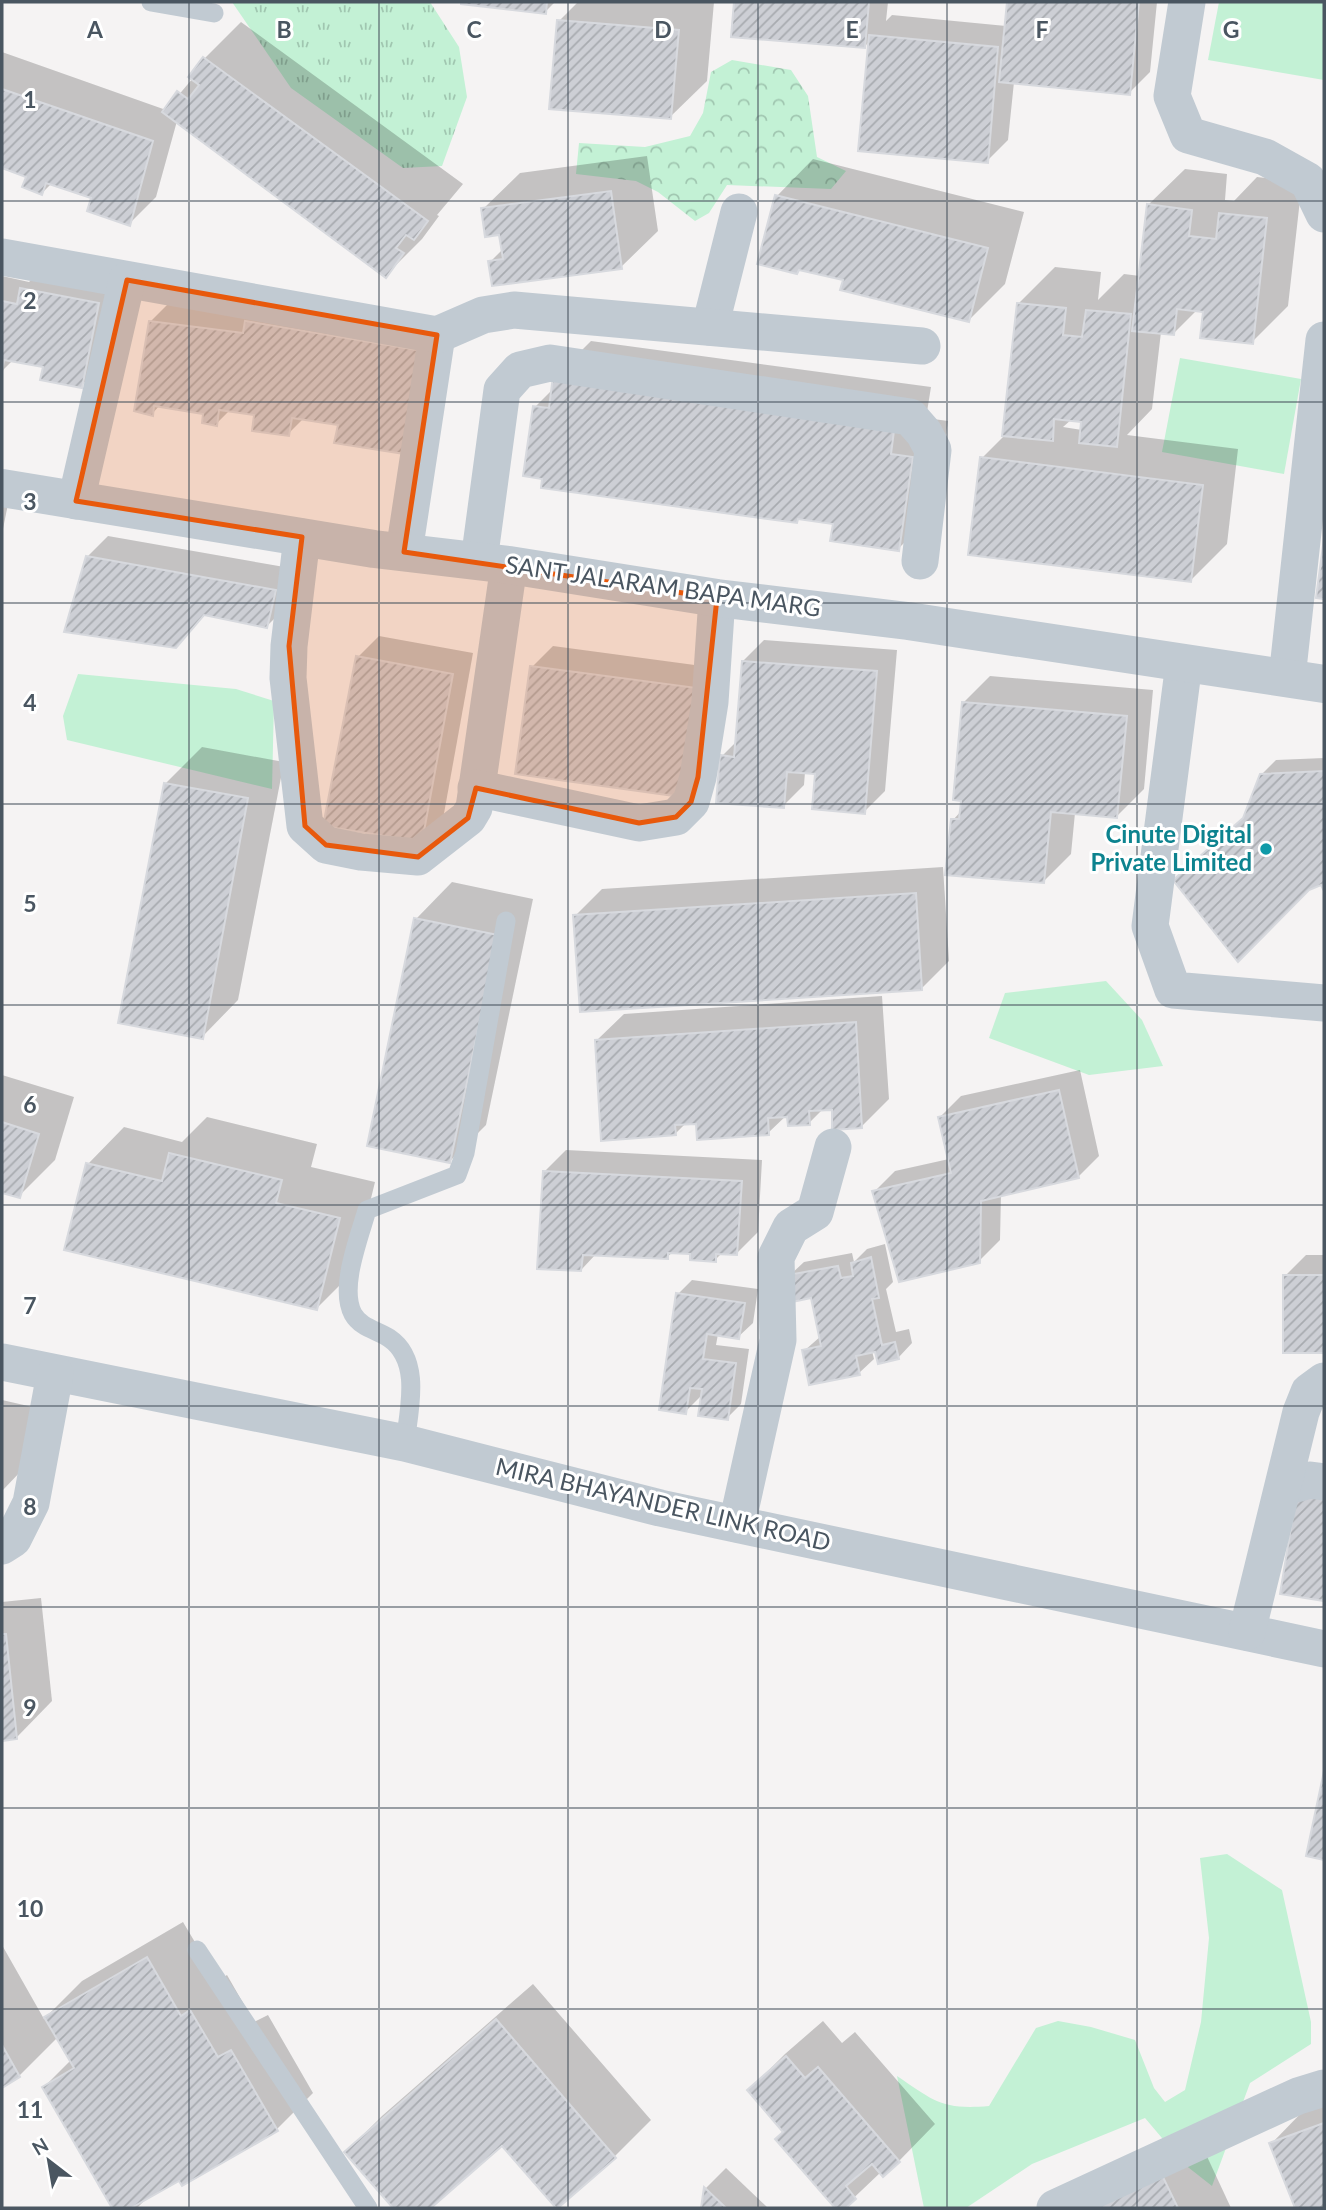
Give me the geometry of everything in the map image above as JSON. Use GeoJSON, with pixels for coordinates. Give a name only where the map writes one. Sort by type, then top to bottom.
{"type":"FeatureCollection","features":[{"type":"Feature","properties":{"kind":"street"},"geometry":{"type":"LineString","coordinates":[[1187,2],[1172,96],[1188,135],[1265,158],[1308,181],[1324,214]]}},
{"type":"Feature","properties":{"kind":"street"},"geometry":{"type":"LineString","coordinates":[[710,327],[739,212]]}},
{"type":"Feature","properties":{"kind":"street"},"geometry":{"type":"LineString","coordinates":[[2,257],[437,335],[483,315],[514,310],[922,346]]}},
{"type":"Feature","properties":{"kind":"street"},"geometry":{"type":"LineString","coordinates":[[76,500],[127,280]]}},
{"type":"Feature","properties":{"kind":"street"},"geometry":{"type":"LineString","coordinates":[[404,552],[437,335]]}},
{"type":"Feature","properties":{"kind":"street"},"geometry":{"type":"LineString","coordinates":[[1287,678],[1321,400],[1324,340]]}},
{"type":"Feature","properties":{"kind":"street"},"geometry":{"type":"LineString","coordinates":[[302,537],[289,646],[288,678],[305,826],[326,845],[361,852],[418,857],[468,818],[474,808],[494,563],[502,390],[520,370],[550,363],[910,417],[924,433],[933,450],[920,561]]}},
{"type":"Feature","properties":{"kind":"street","name":"SANT JALARAM BAPA MARG"},"geometry":{"type":"LineString","coordinates":[[2,488],[302,537],[494,563],[717,598],[908,621],[1324,684]]}},
{"type":"Feature","properties":{"kind":"street"},"geometry":{"type":"LineString","coordinates":[[476,788],[639,823],[676,817],[691,802],[698,777],[710,702],[717,598]]}},
{"type":"Feature","properties":{"kind":"street"},"geometry":{"type":"LineString","coordinates":[[1184,663],[1150,926],[1173,990],[1324,1003]]}},
{"type":"Feature","properties":{"kind":"street"},"geometry":{"type":"LineString","coordinates":[[737,1524],[778,1340],[776,1257],[791,1227],[815,1212],[833,1147]]}},
{"type":"Feature","properties":{"kind":"street","name":"MIRA BHAYANDER LINK ROAD"},"geometry":{"type":"LineString","coordinates":[[2,1362],[405,1443],[660,1508],[1324,1649]]}},
{"type":"Feature","properties":{"kind":"street"},"geometry":{"type":"LineString","coordinates":[[2,1546],[13,1539],[31,1503],[55,1374]]}},
{"type":"Feature","properties":{"kind":"street"},"geometry":{"type":"LineString","coordinates":[[1247,1632],[1309,1437],[1308,1392],[1324,1381]]}},
{"type":"Feature","properties":{"kind":"street"},"geometry":{"type":"LineString","coordinates":[[1055,2208],[1298,2096],[1324,2088]]}},
{"type":"Feature","properties":{"kind":"lane"},"geometry":{"type":"LineString","coordinates":[[151,2],[214,13]]}},
{"type":"Feature","properties":{"kind":"lane"},"geometry":{"type":"LineString","coordinates":[[405,1443],[412,1390],[405,1356],[390,1338],[361,1324],[352,1313],[348,1276],[367,1210],[457,1175],[465,1153],[506,921]]}},
{"type":"Feature","properties":{"kind":"lane"},"geometry":{"type":"LineString","coordinates":[[197,1950],[368,2208]]}},
{"type":"Feature","properties":{"kind":"highlighted area"},"geometry":{"type":"Polygon","coordinates":[[[127,280],[437,335],[404,552],[717,598],[698,777],[691,802],[676,817],[639,823],[476,788],[468,818],[418,857],[326,845],[305,826],[289,646],[302,537],[76,501],[127,280]]]}},
{"type":"Feature","properties":{"kind":"green space"},"geometry":{"type":"Polygon","coordinates":[[[232,2],[430,2],[459,47],[467,97],[442,166],[403,168],[291,88],[232,2]]]}},
{"type":"Feature","properties":{"kind":"green space"},"geometry":{"type":"Polygon","coordinates":[[[1219,2],[1324,2],[1324,80],[1208,60],[1219,2]]]}},
{"type":"Feature","properties":{"kind":"green space"},"geometry":{"type":"Polygon","coordinates":[[[732,60],[791,70],[808,96],[817,157],[846,171],[831,189],[727,185],[709,213],[695,221],[658,192],[636,181],[576,174],[579,143],[645,147],[690,136],[703,113],[711,72],[732,60]]]}},
{"type":"Feature","properties":{"kind":"green space"},"geometry":{"type":"Polygon","coordinates":[[[1180,358],[1301,379],[1284,474],[1162,452],[1180,358]]]}},
{"type":"Feature","properties":{"kind":"green space"},"geometry":{"type":"Polygon","coordinates":[[[78,674],[236,689],[274,701],[272,789],[67,740],[63,716],[78,674]]]}},
{"type":"Feature","properties":{"kind":"green space"},"geometry":{"type":"Polygon","coordinates":[[[1106,981],[1142,1020],[1163,1066],[1089,1075],[989,1038],[1005,993],[1106,981]]]}},
{"type":"Feature","properties":{"kind":"green space"},"geometry":{"type":"Polygon","coordinates":[[[1227,1854],[1282,1890],[1311,2022],[1311,2044],[1250,2083],[1212,2186],[1184,2164],[1145,2118],[1032,2164],[966,2208],[924,2208],[897,2076],[939,2102],[960,2107],[989,2106],[1036,2028],[1058,2021],[1135,2040],[1154,2088],[1165,2102],[1185,2090],[1201,2022],[1209,1938],[1200,1858],[1227,1854]]]}},
{"type":"Feature","properties":{"kind":"building"},"geometry":{"type":"Polygon","coordinates":[[[461,2],[547,2],[546,14],[461,2]]]}},
{"type":"Feature","properties":{"kind":"building"},"geometry":{"type":"Polygon","coordinates":[[[734,2],[869,2],[865,48],[731,37],[734,2]]]}},
{"type":"Feature","properties":{"kind":"building"},"geometry":{"type":"Polygon","coordinates":[[[1007,2],[1139,2],[1130,95],[999,82],[1007,2]]]}},
{"type":"Feature","properties":{"kind":"building"},"geometry":{"type":"Polygon","coordinates":[[[557,20],[679,30],[671,119],[549,109],[557,20]]]}},
{"type":"Feature","properties":{"kind":"building"},"geometry":{"type":"Polygon","coordinates":[[[869,35],[998,47],[988,163],[858,151],[869,35]]]}},
{"type":"Feature","properties":{"kind":"building"},"geometry":{"type":"Polygon","coordinates":[[[203,57],[428,221],[414,240],[406,235],[396,248],[404,253],[386,278],[162,112],[177,91],[188,99],[199,85],[188,77],[203,57]]]}},
{"type":"Feature","properties":{"kind":"building"},"geometry":{"type":"Polygon","coordinates":[[[2,89],[153,141],[130,226],[87,211],[91,198],[46,183],[42,195],[22,187],[26,177],[2,168],[2,89]]]}},
{"type":"Feature","properties":{"kind":"building"},"geometry":{"type":"Polygon","coordinates":[[[611,191],[622,269],[492,286],[488,261],[503,259],[499,235],[485,237],[481,208],[611,191]]]}},
{"type":"Feature","properties":{"kind":"building"},"geometry":{"type":"Polygon","coordinates":[[[775,195],[988,248],[969,322],[840,290],[843,280],[799,270],[797,274],[757,264],[775,195]]]}},
{"type":"Feature","properties":{"kind":"building"},"geometry":{"type":"Polygon","coordinates":[[[1147,204],[1192,210],[1189,236],[1216,239],[1219,213],[1267,218],[1253,344],[1200,338],[1203,312],[1177,309],[1174,335],[1132,331],[1147,204]]]}},
{"type":"Feature","properties":{"kind":"building"},"geometry":{"type":"Polygon","coordinates":[[[20,288],[99,303],[82,388],[40,380],[43,367],[4,360],[2,372],[2,301],[17,304],[20,288]]]}},
{"type":"Feature","properties":{"kind":"building"},"geometry":{"type":"Polygon","coordinates":[[[1017,303],[1066,308],[1063,335],[1082,337],[1086,310],[1131,314],[1117,447],[1079,443],[1081,422],[1054,419],[1053,441],[1002,436],[1017,303]]]}},
{"type":"Feature","properties":{"kind":"building"},"geometry":{"type":"Polygon","coordinates":[[[149,321],[243,333],[245,321],[423,351],[411,455],[334,443],[338,425],[292,418],[289,436],[252,431],[254,415],[219,410],[217,426],[202,423],[203,414],[154,406],[153,416],[134,411],[149,321]]]}},
{"type":"Feature","properties":{"kind":"building"},"geometry":{"type":"Polygon","coordinates":[[[553,376],[895,423],[891,454],[913,457],[899,551],[830,541],[833,524],[798,519],[797,523],[541,488],[542,479],[523,476],[533,406],[549,408],[553,376]]]}},
{"type":"Feature","properties":{"kind":"building"},"geometry":{"type":"Polygon","coordinates":[[[980,457],[1203,485],[1191,582],[968,555],[980,457]]]}},
{"type":"Feature","properties":{"kind":"building"},"geometry":{"type":"Polygon","coordinates":[[[1324,538],[1324,599],[1316,598],[1324,538]]]}},
{"type":"Feature","properties":{"kind":"building"},"geometry":{"type":"Polygon","coordinates":[[[86,556],[276,590],[267,628],[204,615],[176,648],[64,632],[86,556]]]}},
{"type":"Feature","properties":{"kind":"building"},"geometry":{"type":"Polygon","coordinates":[[[356,656],[453,674],[422,842],[323,826],[356,656]]]}},
{"type":"Feature","properties":{"kind":"building"},"geometry":{"type":"Polygon","coordinates":[[[742,661],[877,671],[865,814],[812,809],[815,774],[787,772],[784,808],[716,803],[720,755],[734,757],[742,661]]]}},
{"type":"Feature","properties":{"kind":"building"},"geometry":{"type":"Polygon","coordinates":[[[530,666],[697,688],[682,797],[515,774],[530,666]]]}},
{"type":"Feature","properties":{"kind":"building"},"geometry":{"type":"Polygon","coordinates":[[[962,702],[1127,716],[1117,818],[1051,812],[1044,883],[945,875],[951,819],[959,819],[961,801],[953,800],[962,702]]]}},
{"type":"Feature","properties":{"kind":"building","name":"Cinute Digital Private Limited"},"geometry":{"type":"Polygon","coordinates":[[[1324,771],[1324,891],[1321,885],[1309,890],[1238,962],[1173,880],[1243,818],[1260,774],[1324,771]]]}},
{"type":"Feature","properties":{"kind":"building"},"geometry":{"type":"Polygon","coordinates":[[[164,783],[248,798],[203,1039],[118,1023],[164,783]]]}},
{"type":"Feature","properties":{"kind":"building"},"geometry":{"type":"Polygon","coordinates":[[[916,893],[922,990],[580,1012],[573,915],[916,893]]]}},
{"type":"Feature","properties":{"kind":"building"},"geometry":{"type":"Polygon","coordinates":[[[414,918],[498,935],[450,1163],[367,1146],[414,918]]]}},
{"type":"Feature","properties":{"kind":"building"},"geometry":{"type":"Polygon","coordinates":[[[856,1022],[862,1128],[832,1130],[832,1110],[809,1111],[810,1125],[788,1126],[787,1117],[768,1118],[769,1135],[697,1140],[696,1124],[675,1125],[676,1135],[601,1141],[595,1040],[856,1022]]]}},
{"type":"Feature","properties":{"kind":"building"},"geometry":{"type":"Polygon","coordinates":[[[1059,1090],[1079,1178],[981,1201],[980,1263],[899,1282],[872,1191],[951,1173],[938,1117],[1059,1090]]]}},
{"type":"Feature","properties":{"kind":"building"},"geometry":{"type":"Polygon","coordinates":[[[2,1122],[39,1134],[20,1198],[2,1193],[2,1122]]]}},
{"type":"Feature","properties":{"kind":"building"},"geometry":{"type":"Polygon","coordinates":[[[169,1153],[282,1180],[276,1203],[340,1218],[317,1310],[64,1250],[86,1163],[162,1181],[169,1153]]]}},
{"type":"Feature","properties":{"kind":"building"},"geometry":{"type":"Polygon","coordinates":[[[543,1171],[742,1181],[737,1255],[716,1254],[716,1262],[690,1260],[690,1254],[668,1253],[668,1259],[583,1255],[581,1271],[537,1269],[543,1171]]]}},
{"type":"Feature","properties":{"kind":"building"},"geometry":{"type":"Polygon","coordinates":[[[871,1257],[879,1298],[872,1299],[882,1345],[895,1342],[899,1359],[878,1364],[875,1352],[856,1356],[860,1375],[809,1385],[802,1350],[821,1346],[811,1298],[792,1302],[788,1275],[838,1266],[841,1278],[853,1276],[851,1263],[871,1257]]]}},
{"type":"Feature","properties":{"kind":"building"},"geometry":{"type":"Polygon","coordinates":[[[1283,1275],[1324,1275],[1324,1353],[1283,1353],[1283,1275]]]}},
{"type":"Feature","properties":{"kind":"building"},"geometry":{"type":"Polygon","coordinates":[[[676,1293],[745,1303],[739,1339],[707,1334],[703,1359],[736,1363],[728,1420],[698,1416],[702,1389],[690,1388],[686,1414],[659,1410],[676,1293]]]}},
{"type":"Feature","properties":{"kind":"building"},"geometry":{"type":"Polygon","coordinates":[[[1297,1491],[1324,1495],[1324,1601],[1280,1594],[1297,1491]]]}},
{"type":"Feature","properties":{"kind":"building"},"geometry":{"type":"Polygon","coordinates":[[[2,1634],[6,1634],[17,1739],[2,1741],[2,1634]]]}},
{"type":"Feature","properties":{"kind":"building"},"geometry":{"type":"Polygon","coordinates":[[[1324,1771],[1324,1860],[1306,1856],[1324,1771]]]}},
{"type":"Feature","properties":{"kind":"building"},"geometry":{"type":"Polygon","coordinates":[[[147,1957],[181,2016],[190,2010],[218,2057],[231,2050],[278,2131],[182,2186],[179,2181],[131,2208],[112,2208],[42,2087],[74,2068],[44,2017],[147,1957]]]}},
{"type":"Feature","properties":{"kind":"building"},"geometry":{"type":"Polygon","coordinates":[[[496,2019],[616,2158],[556,2208],[502,2146],[431,2208],[393,2208],[344,2152],[496,2019]]]}},
{"type":"Feature","properties":{"kind":"building"},"geometry":{"type":"Polygon","coordinates":[[[2,2045],[20,2077],[2,2088],[2,2045]]]}},
{"type":"Feature","properties":{"kind":"building"},"geometry":{"type":"Polygon","coordinates":[[[786,2056],[805,2078],[818,2067],[900,2162],[883,2177],[872,2164],[846,2186],[856,2199],[846,2208],[835,2208],[775,2139],[783,2132],[747,2090],[786,2056]]]}},
{"type":"Feature","properties":{"kind":"building"},"geometry":{"type":"Polygon","coordinates":[[[1324,2123],[1324,2208],[1295,2208],[1269,2143],[1324,2123]]]}},
{"type":"Feature","properties":{"kind":"building"},"geometry":{"type":"Polygon","coordinates":[[[1160,2171],[1178,2208],[1079,2208],[1160,2171]]]}},
{"type":"Feature","properties":{"kind":"building"},"geometry":{"type":"Polygon","coordinates":[[[704,2187],[726,2208],[701,2208],[704,2187]]]}},
{"type":"Feature","properties":{"kind":"place","name":"Cinute Digital Private Limited"},"geometry":{"type":"Point","coordinates":[1266,849]}}]}
